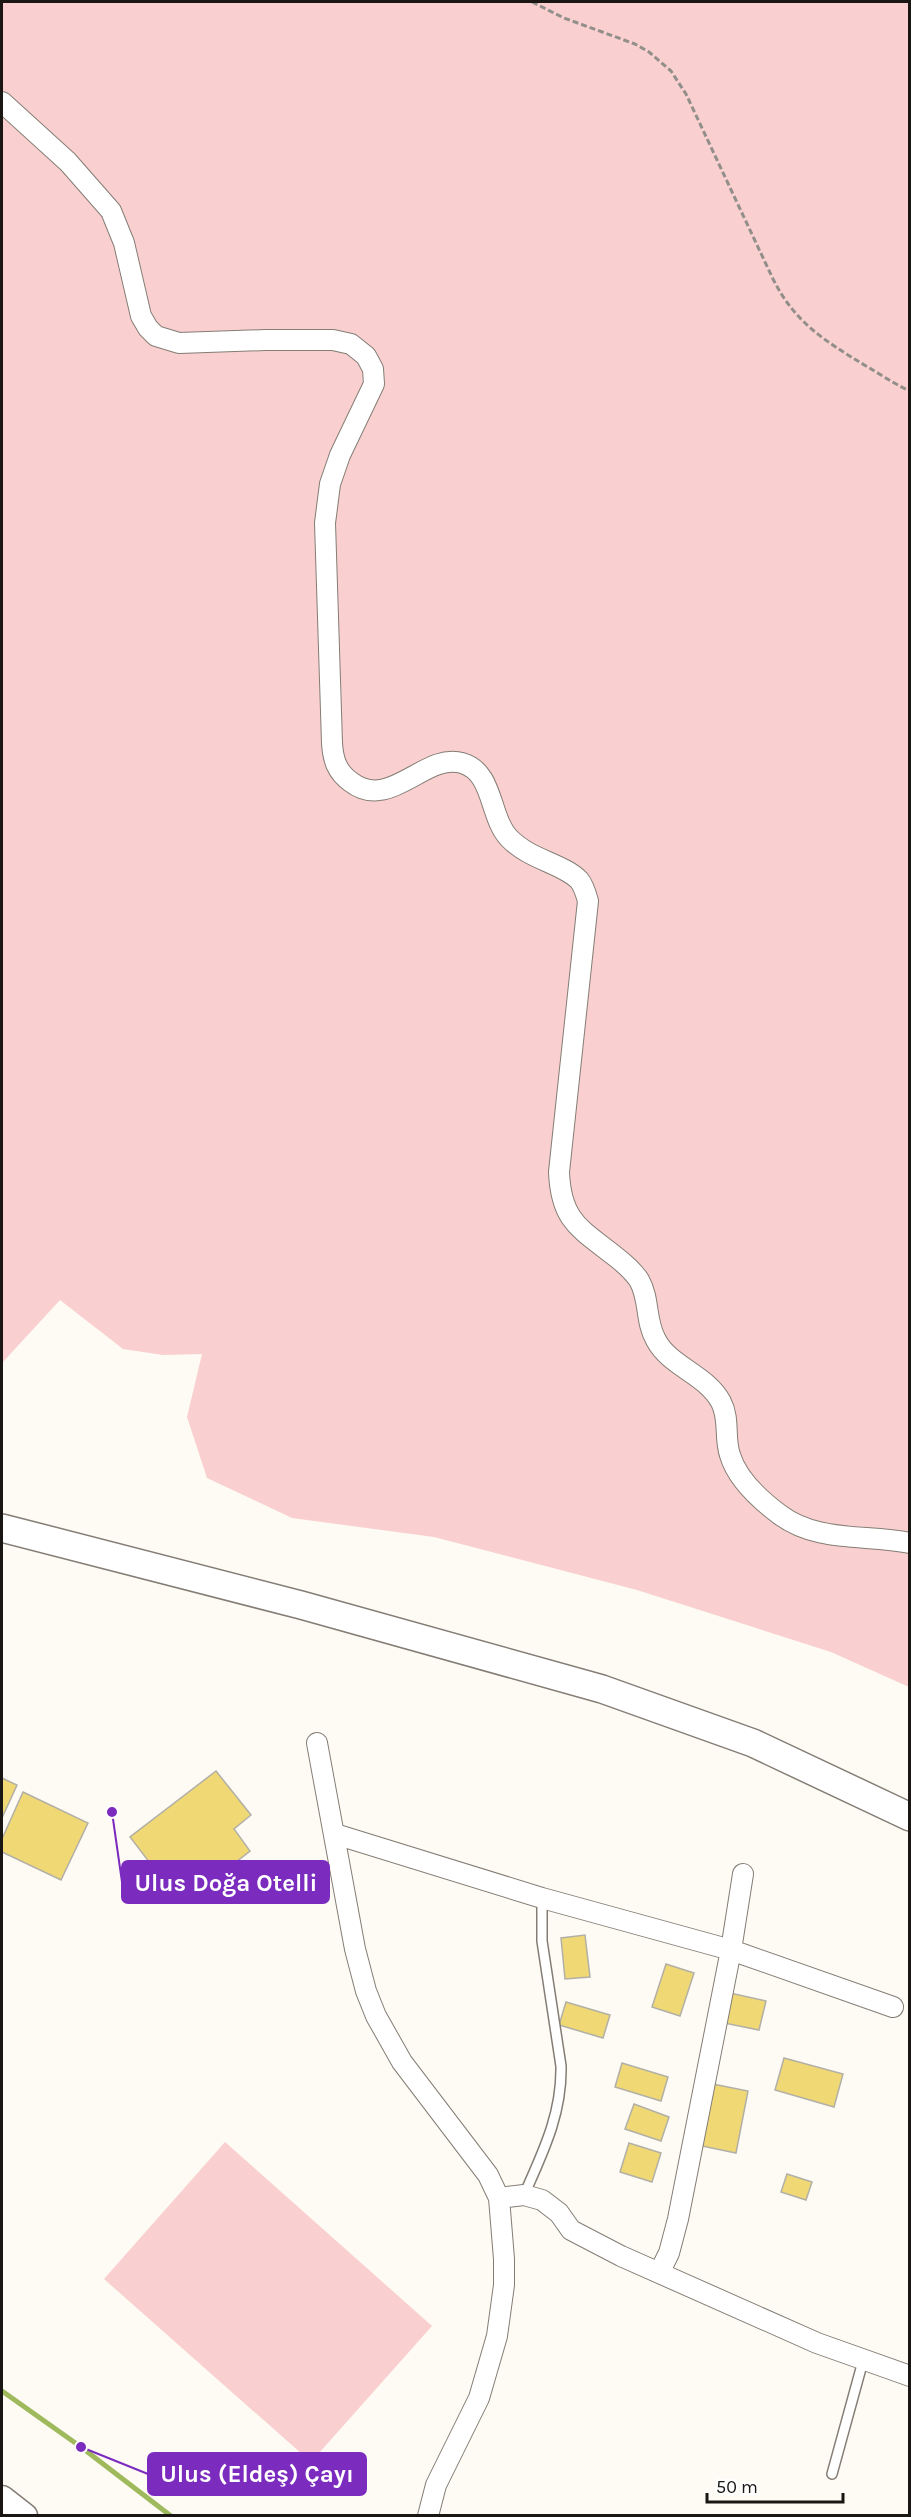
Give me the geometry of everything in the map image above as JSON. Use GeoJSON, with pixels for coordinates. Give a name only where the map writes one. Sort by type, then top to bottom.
{"type":"FeatureCollection","features":[{"type":"Feature","properties":{"kind":"main road"},"geometry":{"type":"LineString","coordinates":[[2,1528],[245,1590],[602,1689],[753,1743],[909,1817]]}},
{"type":"Feature","properties":{"kind":"street"},"geometry":{"type":"LineString","coordinates":[[2,102],[68,162],[111,211],[124,243],[141,316],[156,336],[179,344],[333,340],[351,344],[366,356],[373,369],[374,384],[333,474],[325,523],[332,743],[333,757],[337,767],[354,785],[378,790],[388,789],[442,764],[462,763],[479,774],[500,827],[508,837],[531,856],[579,880],[588,901],[559,1172],[564,1208],[573,1223],[636,1275],[647,1298],[650,1327],[655,1340],[664,1351],[710,1386],[726,1416],[729,1455],[747,1485],[762,1500],[781,1516],[818,1532],[838,1537],[909,1543]]}},
{"type":"Feature","properties":{"kind":"street"},"geometry":{"type":"LineString","coordinates":[[317,1743],[355,1949],[366,1991],[376,2016],[402,2062],[488,2175],[499,2198],[503,2228],[504,2276],[495,2344],[479,2398],[436,2485],[428,2516]]}},
{"type":"Feature","properties":{"kind":"street"},"geometry":{"type":"LineString","coordinates":[[335,1834],[542,1898],[731,1950],[893,2007]]}},
{"type":"Feature","properties":{"kind":"street"},"geometry":{"type":"LineString","coordinates":[[659,2273],[675,2236],[731,1950],[743,1874]]}},
{"type":"Feature","properties":{"kind":"street"},"geometry":{"type":"LineString","coordinates":[[499,2198],[533,2196],[551,2206],[559,2213],[566,2225],[577,2234],[817,2343],[909,2376]]}},
{"type":"Feature","properties":{"kind":"street"},"geometry":{"type":"LineString","coordinates":[[2,2498],[25,2516]]}},
{"type":"Feature","properties":{"kind":"lane"},"geometry":{"type":"LineString","coordinates":[[524,2195],[553,2127],[561,2084],[561,2066],[542,1941],[542,1898]]}},
{"type":"Feature","properties":{"kind":"lane"},"geometry":{"type":"LineString","coordinates":[[832,2474],[864,2361]]}},
{"type":"Feature","properties":{"kind":"path"},"geometry":{"type":"LineString","coordinates":[[532,2],[564,18],[635,44],[661,61],[686,94],[773,279],[790,308],[815,334],[909,391]]}},
{"type":"Feature","properties":{"kind":"shaded area"},"geometry":{"type":"Polygon","coordinates":[[[2,2],[909,2],[909,1687],[831,1652],[637,1590],[434,1537],[292,1518],[207,1478],[187,1417],[202,1354],[163,1355],[123,1349],[60,1300],[2,1363],[2,2]]]}},
{"type":"Feature","properties":{"kind":"shaded area"},"geometry":{"type":"Polygon","coordinates":[[[225,2142],[432,2326],[311,2462],[104,2279],[225,2142]]]}},
{"type":"Feature","properties":{"kind":"building"},"geometry":{"type":"Polygon","coordinates":[[[216,1771],[251,1815],[234,1829],[250,1851],[194,1895],[178,1875],[166,1884],[130,1837],[216,1771]]]}},
{"type":"Feature","properties":{"kind":"building"},"geometry":{"type":"Polygon","coordinates":[[[2,1778],[17,1785],[2,1818],[2,1778]]]}},
{"type":"Feature","properties":{"kind":"building"},"geometry":{"type":"Polygon","coordinates":[[[23,1792],[88,1823],[61,1880],[2,1852],[2,1839],[23,1792]]]}},
{"type":"Feature","properties":{"kind":"building"},"geometry":{"type":"Polygon","coordinates":[[[585,1935],[590,1977],[565,1979],[561,1938],[585,1935]]]}},
{"type":"Feature","properties":{"kind":"building"},"geometry":{"type":"Polygon","coordinates":[[[666,1964],[694,1973],[680,2016],[652,2007],[666,1964]]]}},
{"type":"Feature","properties":{"kind":"building"},"geometry":{"type":"Polygon","coordinates":[[[730,1993],[766,2001],[759,2030],[724,2023],[730,1993]]]}},
{"type":"Feature","properties":{"kind":"building"},"geometry":{"type":"Polygon","coordinates":[[[566,2002],[610,2015],[603,2038],[559,2025],[566,2002]]]}},
{"type":"Feature","properties":{"kind":"building"},"geometry":{"type":"Polygon","coordinates":[[[784,2058],[843,2074],[834,2107],[775,2090],[784,2058]]]}},
{"type":"Feature","properties":{"kind":"building"},"geometry":{"type":"Polygon","coordinates":[[[622,2063],[668,2077],[661,2101],[615,2087],[622,2063]]]}},
{"type":"Feature","properties":{"kind":"building"},"geometry":{"type":"Polygon","coordinates":[[[708,2083],[748,2091],[736,2153],[697,2145],[708,2083]]]}},
{"type":"Feature","properties":{"kind":"building"},"geometry":{"type":"Polygon","coordinates":[[[634,2104],[669,2117],[661,2141],[625,2129],[634,2104]]]}},
{"type":"Feature","properties":{"kind":"building"},"geometry":{"type":"Polygon","coordinates":[[[629,2143],[661,2153],[652,2182],[620,2172],[629,2143]]]}},
{"type":"Feature","properties":{"kind":"building"},"geometry":{"type":"Polygon","coordinates":[[[787,2174],[812,2182],[806,2200],[781,2192],[787,2174]]]}},
{"type":"Feature","properties":{"kind":"waterway"},"geometry":{"type":"LineString","coordinates":[[2,2391],[81,2447],[171,2516]]}},
{"type":"Feature","properties":{"kind":"place","name":"Ulus Doğa Otelli"},"geometry":{"type":"Point","coordinates":[112,1812]}},
{"type":"Feature","properties":{"kind":"place","name":"Ulus (Eldeş) Çayı"},"geometry":{"type":"Point","coordinates":[81,2447]}}]}
